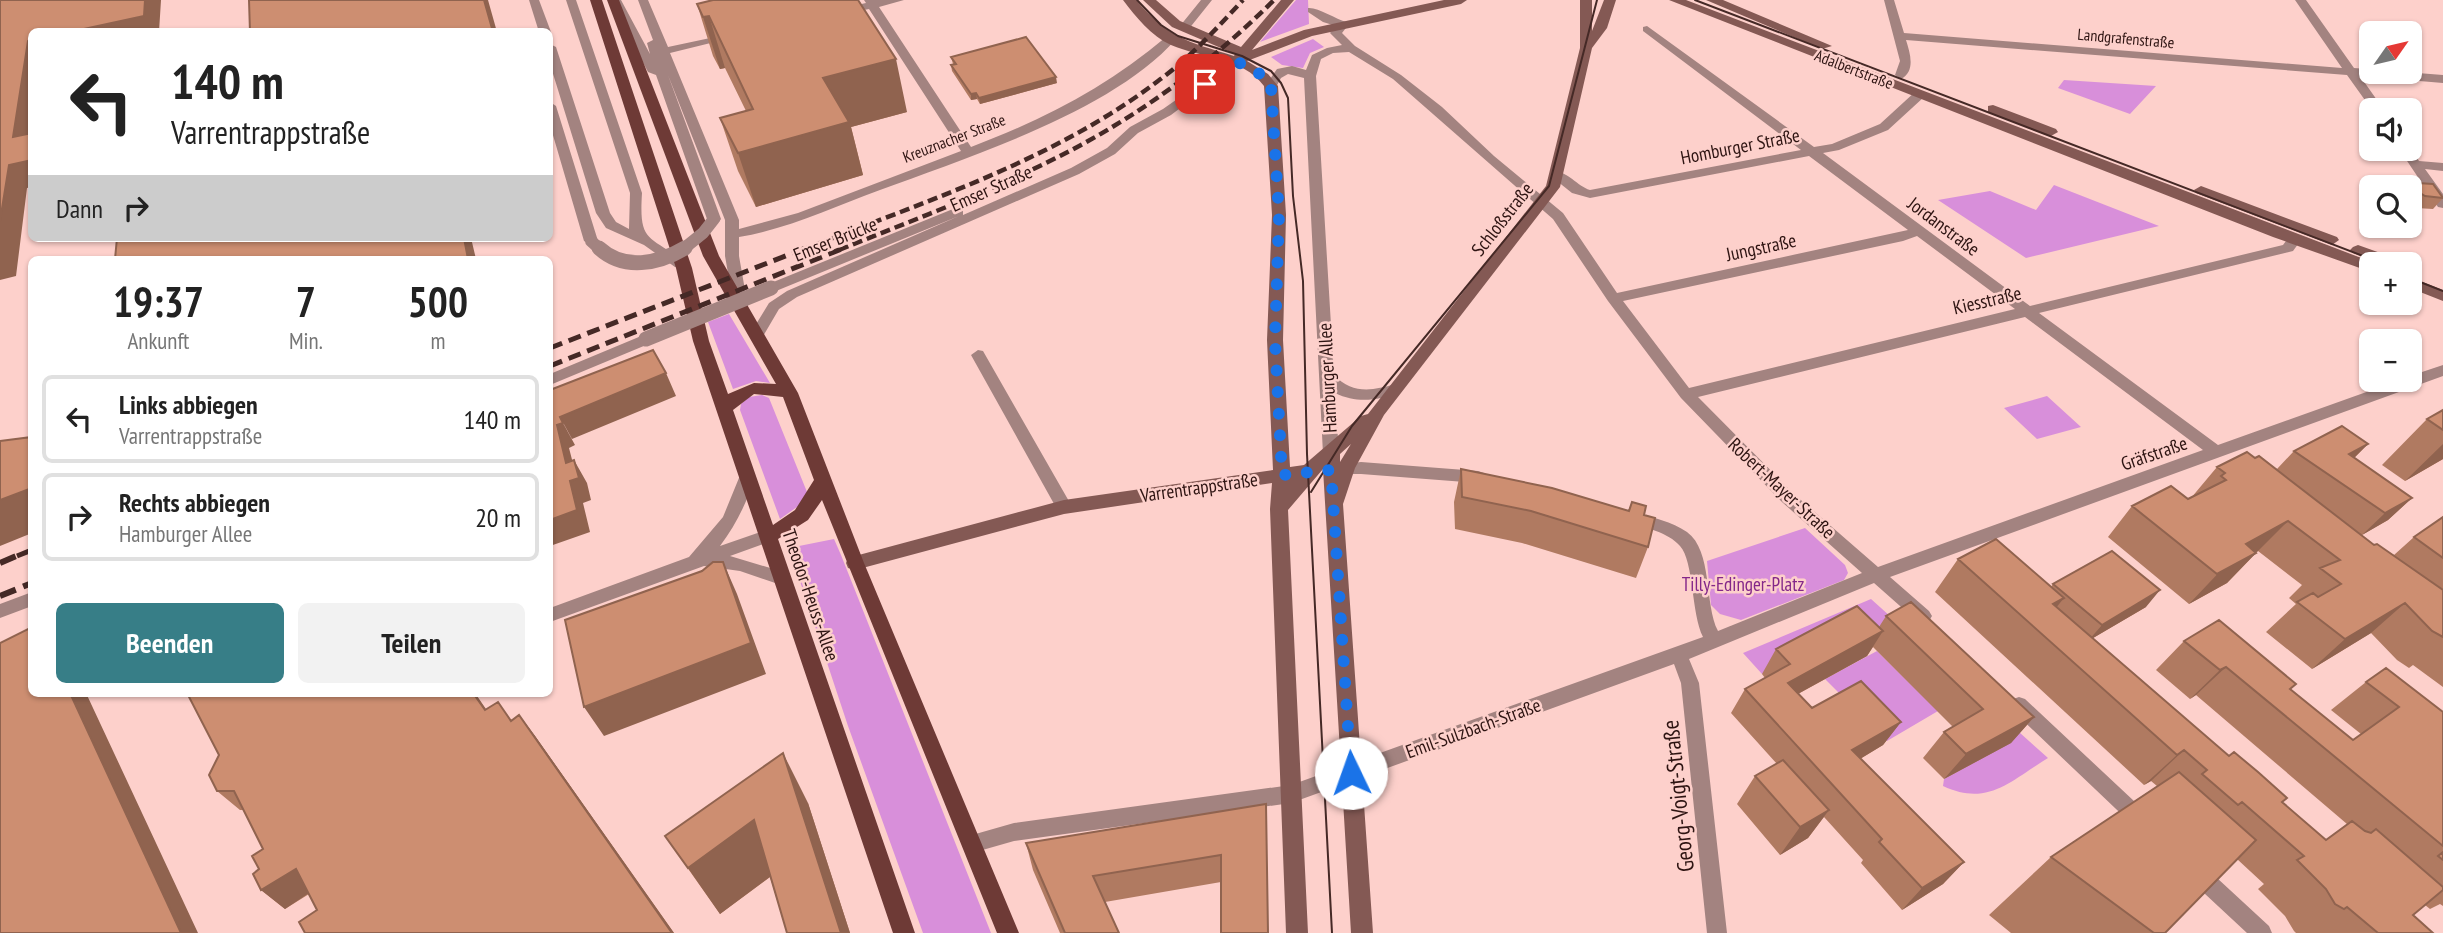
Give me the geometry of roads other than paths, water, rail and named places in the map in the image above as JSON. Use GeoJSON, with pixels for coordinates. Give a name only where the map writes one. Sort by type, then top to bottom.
{"type":"FeatureCollection","features":[{"type":"Feature","properties":{"kind":"main road","name":"Theodor-Heuss-Allee"},"geometry":{"type":"LineString","coordinates":[[596,0],[684,268],[701,341],[904,933]]}},
{"type":"Feature","properties":{"kind":"main road"},"geometry":{"type":"LineString","coordinates":[[615,0],[710,256],[790,393],[855,563],[1008,933]]}},
{"type":"Feature","properties":{"kind":"main road"},"geometry":{"type":"LineString","coordinates":[[724,408],[736,395],[754,387],[790,393]]}},
{"type":"Feature","properties":{"kind":"main road"},"geometry":{"type":"LineString","coordinates":[[766,536],[791,525],[806,512],[823,480]]}},
{"type":"Feature","properties":{"kind":"street"},"geometry":{"type":"LineString","coordinates":[[534,0],[544,28]]}},
{"type":"Feature","properties":{"kind":"street"},"geometry":{"type":"LineString","coordinates":[[571,0],[636,193],[634,223],[644,242]]}},
{"type":"Feature","properties":{"kind":"street"},"geometry":{"type":"LineString","coordinates":[[615,0],[667,95]]}},
{"type":"Feature","properties":{"kind":"street"},"geometry":{"type":"LineString","coordinates":[[553,116],[591,241],[614,260],[650,263],[677,255],[697,243],[714,219],[667,95],[642,0]]}},
{"type":"Feature","properties":{"kind":"street"},"geometry":{"type":"LineString","coordinates":[[642,0],[666,51],[732,220],[732,256],[742,310]]}},
{"type":"Feature","properties":{"kind":"street"},"geometry":{"type":"LineString","coordinates":[[834,13],[870,3],[899,0]]}},
{"type":"Feature","properties":{"kind":"street"},"geometry":{"type":"LineString","coordinates":[[1129,0],[1155,29],[1170,39],[1239,56],[1343,24],[1461,0]]}},
{"type":"Feature","properties":{"kind":"street"},"geometry":{"type":"LineString","coordinates":[[1149,0],[1161,13],[1239,56],[1271,86]]}},
{"type":"Feature","properties":{"kind":"street"},"geometry":{"type":"LineString","coordinates":[[1184,27],[1207,0]]}},
{"type":"Feature","properties":{"kind":"street"},"geometry":{"type":"LineString","coordinates":[[1239,56],[1288,0]]}},
{"type":"Feature","properties":{"kind":"street","name":"Schloßstraße"},"geometry":{"type":"LineString","coordinates":[[1279,509],[1309,471],[1336,464],[1542,203],[1557,174],[1586,48],[1586,0]]}},
{"type":"Feature","properties":{"kind":"street","name":"Schloßstraße"},"geometry":{"type":"LineString","coordinates":[[1586,48],[1601,28],[1610,0]]}},
{"type":"Feature","properties":{"kind":"street","name":"Adalbertstraße"},"geometry":{"type":"LineString","coordinates":[[1675,0],[1882,80],[2036,132]]}},
{"type":"Feature","properties":{"kind":"street","name":"Adalbertstraße"},"geometry":{"type":"LineString","coordinates":[[1712,0],[2036,132],[2258,218],[2359,252]]}},
{"type":"Feature","properties":{"kind":"street"},"geometry":{"type":"LineString","coordinates":[[1889,0],[1906,61],[1901,75]]}},
{"type":"Feature","properties":{"kind":"street"},"geometry":{"type":"LineString","coordinates":[[2300,0],[2369,98]]}},
{"type":"Feature","properties":{"kind":"street"},"geometry":{"type":"LineString","coordinates":[[870,3],[968,151]]}},
{"type":"Feature","properties":{"kind":"street"},"geometry":{"type":"LineString","coordinates":[[1312,5],[1320,30]]}},
{"type":"Feature","properties":{"kind":"street"},"geometry":{"type":"LineString","coordinates":[[1312,5],[1327,20],[1343,24]]}},
{"type":"Feature","properties":{"kind":"street"},"geometry":{"type":"LineString","coordinates":[[1343,24],[1336,33],[1350,47]]}},
{"type":"Feature","properties":{"kind":"street","name":"Jordanstraße"},"geometry":{"type":"LineString","coordinates":[[1647,29],[2218,453]]}},
{"type":"Feature","properties":{"kind":"street","name":"Robert-Mayer-Straße"},"geometry":{"type":"LineString","coordinates":[[1320,30],[1392,73],[1438,110],[1570,229],[1613,298],[1685,394],[1787,498],[1878,574],[1940,632]]}},
{"type":"Feature","properties":{"kind":"street"},"geometry":{"type":"LineString","coordinates":[[666,51],[741,34]]}},
{"type":"Feature","properties":{"kind":"street","name":"Landgrafenstraße"},"geometry":{"type":"LineString","coordinates":[[1899,36],[2443,79]]}},
{"type":"Feature","properties":{"kind":"street","name":"Kreuznacher Straße"},"geometry":{"type":"LineString","coordinates":[[733,234],[811,212],[1018,131],[1099,90],[1170,39]]}},
{"type":"Feature","properties":{"kind":"street"},"geometry":{"type":"LineString","coordinates":[[1297,933],[1297,851],[1291,794],[1279,509],[1282,475],[1275,340],[1279,215],[1271,86],[1276,76],[1289,69],[1301,70],[1310,75],[1316,57],[1327,51],[1350,47]]}},
{"type":"Feature","properties":{"kind":"street","name":"Emser Straße"},"geometry":{"type":"LineString","coordinates":[[757,334],[774,306],[792,294],[1054,181],[1111,151],[1134,130],[1174,106],[1239,56]]}},
{"type":"Feature","properties":{"kind":"street"},"geometry":{"type":"LineString","coordinates":[[553,58],[603,214],[611,225],[666,251],[684,268]]}},
{"type":"Feature","properties":{"kind":"street"},"geometry":{"type":"LineString","coordinates":[[553,66],[554,61]]}},
{"type":"Feature","properties":{"kind":"street","name":"Hamburger Allee"},"geometry":{"type":"LineString","coordinates":[[1310,75],[1327,377],[1336,464],[1334,505],[1362,933]]}},
{"type":"Feature","properties":{"kind":"street"},"geometry":{"type":"LineString","coordinates":[[1882,80],[1901,75]]}},
{"type":"Feature","properties":{"kind":"street"},"geometry":{"type":"LineString","coordinates":[[1901,75],[1915,92]]}},
{"type":"Feature","properties":{"kind":"street","name":"Homburger Straße"},"geometry":{"type":"LineString","coordinates":[[1557,174],[1577,190],[1590,194],[1813,152],[1884,127],[1915,92]]}},
{"type":"Feature","properties":{"kind":"street","name":"Emser Brücke"},"geometry":{"type":"LineString","coordinates":[[553,379],[946,217],[1134,130]]}},
{"type":"Feature","properties":{"kind":"street"},"geometry":{"type":"LineString","coordinates":[[2414,161],[2443,204]]}},
{"type":"Feature","properties":{"kind":"street"},"geometry":{"type":"LineString","coordinates":[[2416,164],[2443,167]]}},
{"type":"Feature","properties":{"kind":"street","name":"Adalbertstraße"},"geometry":{"type":"LineString","coordinates":[[2258,218],[2294,240],[2359,263]]}},
{"type":"Feature","properties":{"kind":"street","name":"Jungstraße"},"geometry":{"type":"LineString","coordinates":[[1613,298],[1903,237],[1917,231]]}},
{"type":"Feature","properties":{"kind":"street","name":"Kiesstraße"},"geometry":{"type":"LineString","coordinates":[[1685,394],[2288,248],[2294,240]]}},
{"type":"Feature","properties":{"kind":"street"},"geometry":{"type":"LineString","coordinates":[[2422,274],[2443,281]]}},
{"type":"Feature","properties":{"kind":"street"},"geometry":{"type":"LineString","coordinates":[[2422,287],[2443,296]]}},
{"type":"Feature","properties":{"kind":"street"},"geometry":{"type":"LineString","coordinates":[[978,355],[1064,506]]}},
{"type":"Feature","properties":{"kind":"street","name":"Gräfstraße"},"geometry":{"type":"LineString","coordinates":[[1878,574],[2443,370]]}},
{"type":"Feature","properties":{"kind":"street"},"geometry":{"type":"LineString","coordinates":[[1327,377],[1337,389],[1353,395],[1367,397],[1395,389]]}},
{"type":"Feature","properties":{"kind":"street"},"geometry":{"type":"LineString","coordinates":[[1336,464],[1469,475],[1496,481]]}},
{"type":"Feature","properties":{"kind":"street","name":"Varrentrappstraße"},"geometry":{"type":"LineString","coordinates":[[855,563],[1064,506],[1309,471]]}},
{"type":"Feature","properties":{"kind":"street"},"geometry":{"type":"LineString","coordinates":[[696,562],[730,520],[747,477]]}},
{"type":"Feature","properties":{"kind":"street"},"geometry":{"type":"LineString","coordinates":[[1622,514],[1672,533],[1688,543],[1695,561],[1703,621],[1714,641]]}},
{"type":"Feature","properties":{"kind":"street"},"geometry":{"type":"LineString","coordinates":[[553,613],[766,536]]}},
{"type":"Feature","properties":{"kind":"street"},"geometry":{"type":"LineString","coordinates":[[696,562],[731,562],[781,578]]}},
{"type":"Feature","properties":{"kind":"street","name":"Emil-Sulzbach-Straße"},"geometry":{"type":"LineString","coordinates":[[972,844],[1014,832],[1291,794],[1679,655],[1878,574]]}},
{"type":"Feature","properties":{"kind":"street"},"geometry":{"type":"LineString","coordinates":[[0,611],[28,600]]}},
{"type":"Feature","properties":{"kind":"street","name":"Georg-Voigt-Straße"},"geometry":{"type":"LineString","coordinates":[[1679,655],[1690,682],[1717,933]]}},
{"type":"Feature","properties":{"kind":"street"},"geometry":{"type":"LineString","coordinates":[[2003,691],[2160,838]]}},
{"type":"Feature","properties":{"kind":"street"},"geometry":{"type":"LineString","coordinates":[[2187,863],[2262,933]]}},
{"type":"Feature","properties":{"kind":"tram line"},"geometry":{"type":"LineString","coordinates":[[1137,0],[1161,25],[1178,36],[1242,56],[1271,71],[1288,98],[1293,196],[1303,281],[1307,454],[1332,933]]}},
{"type":"Feature","properties":{"kind":"tram line"},"geometry":{"type":"LineString","coordinates":[[1311,492],[1352,426],[1549,186],[1597,0]]}},
{"type":"Feature","properties":{"kind":"tram line"},"geometry":{"type":"LineString","coordinates":[[1695,0],[2359,254]]}},
{"type":"Feature","properties":{"kind":"tram line"},"geometry":{"type":"LineString","coordinates":[[2422,283],[2443,291]]}},
{"type":"Feature","properties":{"kind":"railway"},"geometry":{"type":"LineString","coordinates":[[802,250],[986,178],[1075,134],[1118,109],[1170,72],[1243,0]]}},
{"type":"Feature","properties":{"kind":"railway"},"geometry":{"type":"LineString","coordinates":[[839,250],[1006,182],[1118,124],[1173,87],[1225,45],[1274,0]]}},
{"type":"Feature","properties":{"kind":"railway"},"geometry":{"type":"LineString","coordinates":[[553,347],[806,248]]}},
{"type":"Feature","properties":{"kind":"railway"},"geometry":{"type":"LineString","coordinates":[[553,365],[844,248]]}},
{"type":"Feature","properties":{"kind":"railway"},"geometry":{"type":"LineString","coordinates":[[17,556],[28,552]]}},
{"type":"Feature","properties":{"kind":"railway"},"geometry":{"type":"LineString","coordinates":[[0,563],[21,554]]}},
{"type":"Feature","properties":{"kind":"railway"},"geometry":{"type":"LineString","coordinates":[[0,596],[28,585]]}},
{"type":"Feature","properties":{"kind":"park label","name":"Tilly-Edinger-Platz"},"geometry":{"type":"Point","coordinates":[1743,584]}}]}
